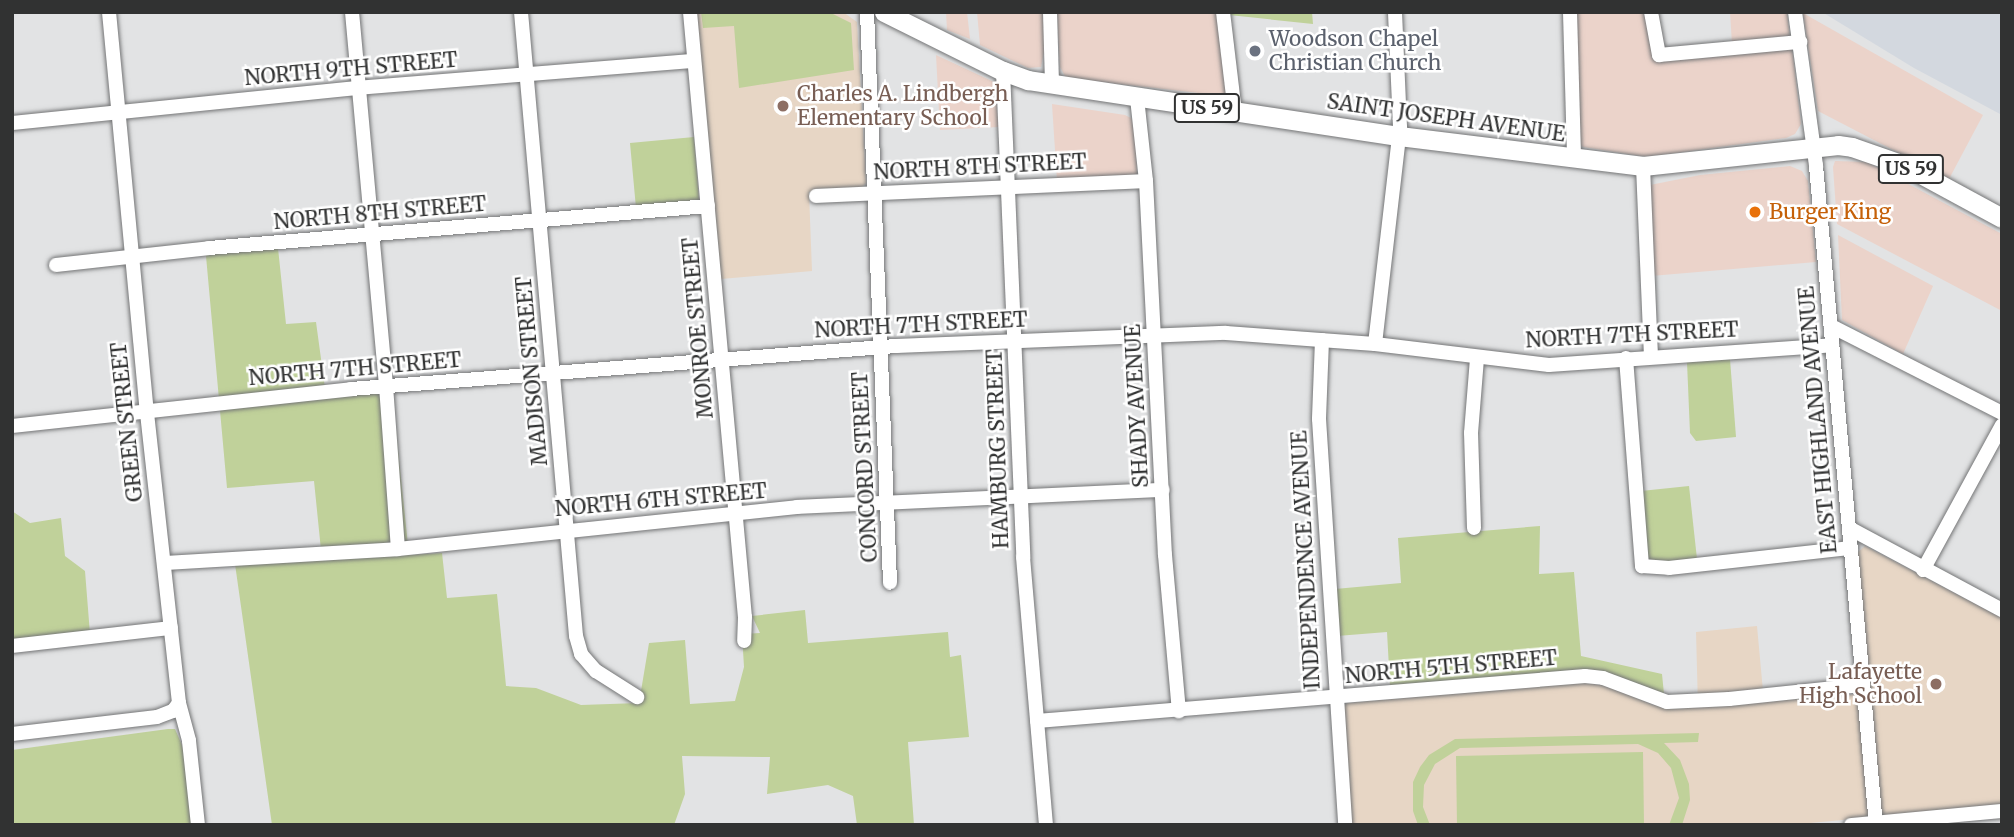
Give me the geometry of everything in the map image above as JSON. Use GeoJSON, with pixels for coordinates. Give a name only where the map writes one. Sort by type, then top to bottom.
{"type":"FeatureCollection","features":[{"type":"Feature","properties":{"kind":"main road","name":"SAINT JOSEPH AVENUE"},"geometry":{"type":"LineString","coordinates":[[893,15],[1003,71],[1052,85],[1399,136],[1643,166],[1838,145],[1870,151],[1904,165],[2002,218]]}},
{"type":"Feature","properties":{"kind":"street","name":"GREEN STREET"},"geometry":{"type":"LineString","coordinates":[[109,12],[146,413],[179,703],[190,741],[198,825]]}},
{"type":"Feature","properties":{"kind":"street"},"geometry":{"type":"LineString","coordinates":[[352,12],[398,549]]}},
{"type":"Feature","properties":{"kind":"street","name":"MADISON STREET"},"geometry":{"type":"LineString","coordinates":[[521,12],[576,636],[581,654],[596,671],[637,697]]}},
{"type":"Feature","properties":{"kind":"street","name":"MONROE STREET"},"geometry":{"type":"LineString","coordinates":[[690,12],[745,617],[744,641]]}},
{"type":"Feature","properties":{"kind":"street","name":"CONCORD STREET"},"geometry":{"type":"LineString","coordinates":[[867,12],[873,193],[889,503],[890,583]]}},
{"type":"Feature","properties":{"kind":"street"},"geometry":{"type":"LineString","coordinates":[[1051,12],[1052,85]]}},
{"type":"Feature","properties":{"kind":"street"},"geometry":{"type":"LineString","coordinates":[[1223,12],[1235,112]]}},
{"type":"Feature","properties":{"kind":"street"},"geometry":{"type":"LineString","coordinates":[[1375,344],[1399,136],[1395,12]]}},
{"type":"Feature","properties":{"kind":"street"},"geometry":{"type":"LineString","coordinates":[[1570,12],[1574,158]]}},
{"type":"Feature","properties":{"kind":"street"},"geometry":{"type":"LineString","coordinates":[[1651,12],[1659,55],[1800,43]]}},
{"type":"Feature","properties":{"kind":"street","name":"EAST HIGHLAND AVENUE"},"geometry":{"type":"LineString","coordinates":[[1795,12],[1814,148],[1876,824]]}},
{"type":"Feature","properties":{"kind":"street","name":"NORTH 9TH STREET"},"geometry":{"type":"LineString","coordinates":[[12,123],[357,88],[694,61]]}},
{"type":"Feature","properties":{"kind":"street","name":"HAMBURG STREET"},"geometry":{"type":"LineString","coordinates":[[1003,71],[1021,496],[1046,825]]}},
{"type":"Feature","properties":{"kind":"street","name":"SHADY AVENUE"},"geometry":{"type":"LineString","coordinates":[[1137,98],[1146,181],[1163,490],[1179,711]]}},
{"type":"Feature","properties":{"kind":"street"},"geometry":{"type":"LineString","coordinates":[[1643,166],[1651,356]]}},
{"type":"Feature","properties":{"kind":"street","name":"NORTH 8TH STREET"},"geometry":{"type":"LineString","coordinates":[[816,196],[1146,181]]}},
{"type":"Feature","properties":{"kind":"street","name":"NORTH 8TH STREET"},"geometry":{"type":"LineString","coordinates":[[56,265],[371,234],[708,206]]}},
{"type":"Feature","properties":{"kind":"street"},"geometry":{"type":"LineString","coordinates":[[1831,326],[2002,413]]}},
{"type":"Feature","properties":{"kind":"street","name":"NORTH 7TH STREET"},"geometry":{"type":"LineString","coordinates":[[12,426],[386,386],[554,375],[880,347],[1226,333],[1375,344],[1549,365],[1832,345]]}},
{"type":"Feature","properties":{"kind":"street","name":"INDEPENDENCE AVENUE"},"geometry":{"type":"LineString","coordinates":[[1322,340],[1319,419],[1345,825]]}},
{"type":"Feature","properties":{"kind":"street"},"geometry":{"type":"LineString","coordinates":[[1474,528],[1471,433],[1477,358]]}},
{"type":"Feature","properties":{"kind":"street"},"geometry":{"type":"LineString","coordinates":[[1626,358],[1642,566],[1668,568],[1851,548]]}},
{"type":"Feature","properties":{"kind":"street"},"geometry":{"type":"LineString","coordinates":[[1923,570],[2002,425]]}},
{"type":"Feature","properties":{"kind":"street","name":"NORTH 6TH STREET"},"geometry":{"type":"LineString","coordinates":[[164,563],[398,549],[736,514],[889,503],[1163,490]]}},
{"type":"Feature","properties":{"kind":"street"},"geometry":{"type":"LineString","coordinates":[[1849,528],[2002,610]]}},
{"type":"Feature","properties":{"kind":"street"},"geometry":{"type":"LineString","coordinates":[[12,646],[171,628]]}},
{"type":"Feature","properties":{"kind":"street","name":"NORTH 5TH STREET"},"geometry":{"type":"LineString","coordinates":[[1037,721],[1585,676],[1603,678],[1668,702],[1729,699],[1863,685]]}},
{"type":"Feature","properties":{"kind":"street"},"geometry":{"type":"LineString","coordinates":[[12,734],[157,717],[173,711],[179,703]]}},
{"type":"Feature","properties":{"kind":"street"},"geometry":{"type":"LineString","coordinates":[[1851,825],[2002,811]]}},
{"type":"Feature","properties":{"kind":"shaded area","name":"Charles A. Lindbergh Elementary School"},"geometry":{"type":"Polygon","coordinates":[[[695,12],[843,12],[857,22],[866,183],[859,190],[809,192],[812,271],[721,279],[695,12]]]}},
{"type":"Feature","properties":{"kind":"shaded area"},"geometry":{"type":"Polygon","coordinates":[[[946,12],[967,12],[970,39],[947,30],[946,12]]]}},
{"type":"Feature","properties":{"kind":"shaded area"},"geometry":{"type":"Polygon","coordinates":[[[977,12],[1043,12],[1045,47],[1041,67],[1028,68],[980,45],[977,12]]]}},
{"type":"Feature","properties":{"kind":"shaded area"},"geometry":{"type":"Polygon","coordinates":[[[1057,12],[1219,12],[1227,90],[1225,96],[1066,78],[1060,67],[1057,12]]]}},
{"type":"Feature","properties":{"kind":"shaded area"},"geometry":{"type":"Polygon","coordinates":[[[1575,12],[1659,12],[1663,58],[1792,47],[1801,124],[1795,134],[1786,138],[1647,157],[1583,147],[1580,144],[1575,12]]]}},
{"type":"Feature","properties":{"kind":"shaded area"},"geometry":{"type":"Polygon","coordinates":[[[1730,12],[1787,12],[1790,39],[1732,44],[1730,12]]]}},
{"type":"Feature","properties":{"kind":"shaded area"},"geometry":{"type":"Polygon","coordinates":[[[1822,12],[2002,12],[2002,115],[1914,68],[1822,12]]]}},
{"type":"Feature","properties":{"kind":"shaded area"},"geometry":{"type":"Polygon","coordinates":[[[1803,13],[1983,115],[1949,179],[1818,111],[1803,13]]]}},
{"type":"Feature","properties":{"kind":"shaded area"},"geometry":{"type":"Polygon","coordinates":[[[936,55],[994,82],[999,127],[940,130],[936,55]]]}},
{"type":"Feature","properties":{"kind":"shaded area"},"geometry":{"type":"Polygon","coordinates":[[[1052,104],[1131,118],[1135,126],[1137,175],[1057,181],[1052,104]]]}},
{"type":"Feature","properties":{"kind":"shaded area"},"geometry":{"type":"Polygon","coordinates":[[[1835,161],[1867,162],[2002,234],[2002,311],[1837,224],[1833,167],[1835,161]]]}},
{"type":"Feature","properties":{"kind":"shaded area"},"geometry":{"type":"Polygon","coordinates":[[[1790,166],[1802,171],[1808,181],[1816,262],[1651,276],[1650,185],[1700,175],[1790,166]]]}},
{"type":"Feature","properties":{"kind":"shaded area"},"geometry":{"type":"Polygon","coordinates":[[[1838,235],[1933,286],[1903,354],[1842,320],[1838,235]]]}},
{"type":"Feature","properties":{"kind":"shaded area","name":"Lafayette High School"},"geometry":{"type":"Polygon","coordinates":[[[1865,546],[2002,618],[2002,805],[1789,825],[1352,825],[1342,706],[1348,703],[1579,682],[1608,686],[1653,705],[1698,707],[1696,632],[1757,626],[1764,702],[1870,693],[1857,553],[1865,546]]]}},
{"type":"Feature","properties":{"kind":"green space"},"geometry":{"type":"Polygon","coordinates":[[[701,12],[829,12],[851,23],[854,70],[739,88],[734,26],[703,28],[701,12]]]}},
{"type":"Feature","properties":{"kind":"green space"},"geometry":{"type":"Polygon","coordinates":[[[1229,12],[1312,12],[1313,24],[1229,15],[1229,12]]]}},
{"type":"Feature","properties":{"kind":"green space"},"geometry":{"type":"Polygon","coordinates":[[[694,137],[699,200],[636,208],[630,143],[694,137]]]}},
{"type":"Feature","properties":{"kind":"green space"},"geometry":{"type":"Polygon","coordinates":[[[205,245],[278,248],[286,324],[316,322],[325,388],[391,382],[409,555],[442,553],[447,598],[497,594],[506,686],[536,688],[581,705],[639,703],[649,643],[685,640],[690,704],[735,701],[744,667],[742,634],[760,633],[752,616],[805,610],[808,643],[948,632],[950,657],[961,655],[969,737],[908,742],[914,825],[857,825],[853,796],[828,785],[767,794],[770,757],[682,756],[685,794],[674,825],[272,825],[234,557],[321,550],[314,481],[227,488],[205,245]]]}},
{"type":"Feature","properties":{"kind":"green space"},"geometry":{"type":"Polygon","coordinates":[[[1730,359],[1736,437],[1696,441],[1690,433],[1687,362],[1730,359]]]}},
{"type":"Feature","properties":{"kind":"green space"},"geometry":{"type":"Polygon","coordinates":[[[1689,486],[1697,559],[1674,562],[1649,560],[1646,555],[1641,491],[1689,486]]]}},
{"type":"Feature","properties":{"kind":"green space"},"geometry":{"type":"Polygon","coordinates":[[[12,511],[30,523],[61,518],[65,556],[85,571],[90,634],[12,642],[12,511]]]}},
{"type":"Feature","properties":{"kind":"green space"},"geometry":{"type":"Polygon","coordinates":[[[1540,526],[1539,574],[1574,572],[1581,656],[1662,674],[1664,694],[1579,670],[1390,686],[1387,632],[1337,636],[1335,589],[1401,583],[1398,538],[1540,526]]]}},
{"type":"Feature","properties":{"kind":"green space"},"geometry":{"type":"Polygon","coordinates":[[[175,729],[185,752],[195,825],[12,825],[12,750],[175,729]]]}},
{"type":"Feature","properties":{"kind":"green space"},"geometry":{"type":"Polygon","coordinates":[[[1699,733],[1698,742],[1664,743],[1680,760],[1689,784],[1690,800],[1682,825],[1669,825],[1679,798],[1671,768],[1658,753],[1638,744],[1460,748],[1435,764],[1424,785],[1423,807],[1430,825],[1418,825],[1413,811],[1413,782],[1420,767],[1429,755],[1455,739],[1699,733]]]}},
{"type":"Feature","properties":{"kind":"green space"},"geometry":{"type":"Polygon","coordinates":[[[1643,752],[1644,825],[1457,825],[1456,756],[1643,752]]]}},
{"type":"Feature","properties":{"kind":"place","name":"Woodson Chapel Christian Church"},"geometry":{"type":"Point","coordinates":[1255,51]}},
{"type":"Feature","properties":{"kind":"place","name":"Charles A. Lindbergh Elementary School"},"geometry":{"type":"Point","coordinates":[783,106]}},
{"type":"Feature","properties":{"kind":"place","name":"Burger King"},"geometry":{"type":"Point","coordinates":[1755,212]}},
{"type":"Feature","properties":{"kind":"place","name":"Lafayette High School"},"geometry":{"type":"Point","coordinates":[1936,684]}}]}
